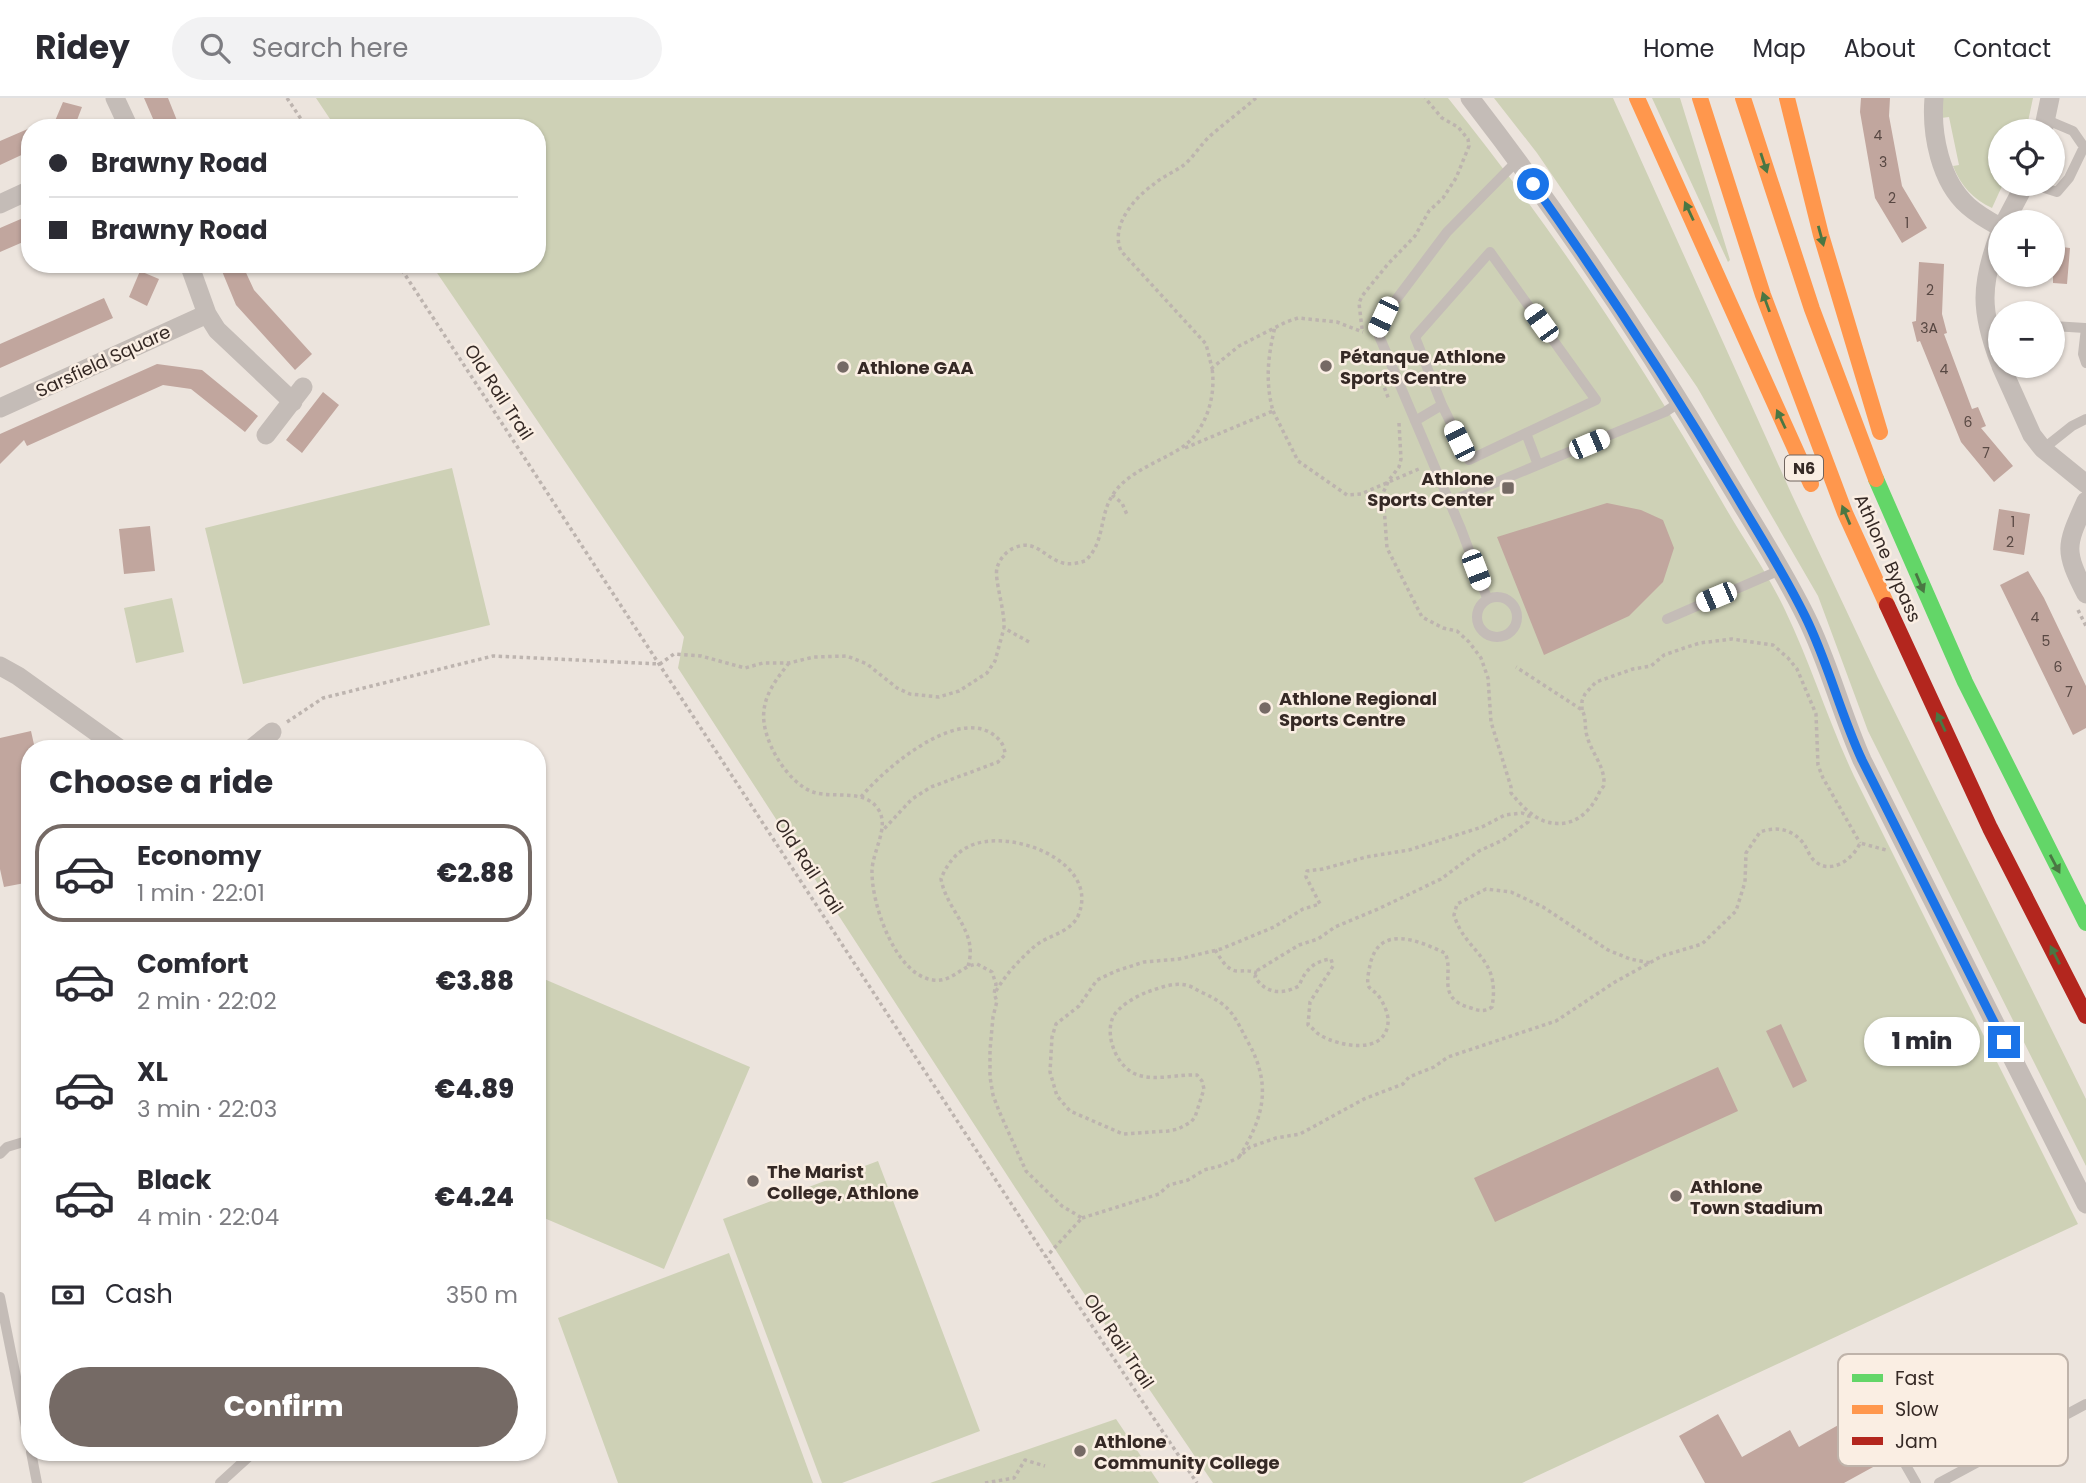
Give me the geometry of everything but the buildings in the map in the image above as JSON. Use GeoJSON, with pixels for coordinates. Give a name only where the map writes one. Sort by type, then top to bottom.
{"type":"FeatureCollection","features":[{"type":"Feature","properties":{"kind":"highway","name":"N6"},"geometry":{"type":"LineString","coordinates":[[1637,98],[1817,495]]}},
{"type":"Feature","properties":{"kind":"highway","name":"Athlone Bypass"},"geometry":{"type":"LineString","coordinates":[[1700,98],[1763,295],[1845,513],[1990,828],[2086,1016]]}},
{"type":"Feature","properties":{"kind":"highway","name":"Athlone Bypass"},"geometry":{"type":"LineString","coordinates":[[1742,98],[1804,287],[1857,433],[1924,593],[2024,805],[2086,923]]}},
{"type":"Feature","properties":{"kind":"highway"},"geometry":{"type":"LineString","coordinates":[[1787,98],[1821,235],[1885,451]]}},
{"type":"Feature","properties":{"kind":"highway","name":"N6"},"geometry":{"type":"LineString","coordinates":[[1882,632],[1936,745],[1990,828]]}},
{"type":"Feature","properties":{"kind":"highway"},"geometry":{"type":"LineString","coordinates":[[1974,663],[2024,805]]}},
{"type":"Feature","properties":{"kind":"street"},"geometry":{"type":"LineString","coordinates":[[116,98],[125,119]]}},
{"type":"Feature","properties":{"kind":"street"},"geometry":{"type":"LineString","coordinates":[[1470,98],[1635,332],[1780,570],[1813,632],[1850,734],[2086,1204]]}},
{"type":"Feature","properties":{"kind":"street"},"geometry":{"type":"LineString","coordinates":[[1934,98],[1932,119],[1935,138],[1950,181],[1968,206],[1988,221]]}},
{"type":"Feature","properties":{"kind":"street"},"geometry":{"type":"LineString","coordinates":[[2046,119],[2050,98]]}},
{"type":"Feature","properties":{"kind":"street"},"geometry":{"type":"LineString","coordinates":[[0,204],[21,194]]}},
{"type":"Feature","properties":{"kind":"street"},"geometry":{"type":"LineString","coordinates":[[1988,270],[1984,293],[1984,313],[1988,325]]}},
{"type":"Feature","properties":{"kind":"street"},"geometry":{"type":"LineString","coordinates":[[192,273],[207,314],[217,330],[231,346],[298,395],[266,435]]}},
{"type":"Feature","properties":{"kind":"street","name":"Sarsfield Square"},"geometry":{"type":"LineString","coordinates":[[0,408],[207,314]]}},
{"type":"Feature","properties":{"kind":"street"},"geometry":{"type":"LineString","coordinates":[[2007,378],[2023,418],[2043,449],[2086,484]]}},
{"type":"Feature","properties":{"kind":"street"},"geometry":{"type":"LineString","coordinates":[[2086,501],[2069,539],[2071,565],[2086,594]]}},
{"type":"Feature","properties":{"kind":"street"},"geometry":{"type":"LineString","coordinates":[[0,666],[19,676],[108,740]]}},
{"type":"Feature","properties":{"kind":"street"},"geometry":{"type":"LineString","coordinates":[[262,740],[272,732]]}},
{"type":"Feature","properties":{"kind":"lane"},"geometry":{"type":"LineString","coordinates":[[2065,130],[2073,131],[2084,147],[2082,156],[2065,184]]}},
{"type":"Feature","properties":{"kind":"lane"},"geometry":{"type":"LineString","coordinates":[[1487,598],[1377,331],[1383,317],[1447,232],[1517,162]]}},
{"type":"Feature","properties":{"kind":"lane"},"geometry":{"type":"LineString","coordinates":[[1490,253],[1596,400],[1469,460],[1442,405],[1415,337],[1490,253]]}},
{"type":"Feature","properties":{"kind":"lane"},"geometry":{"type":"LineString","coordinates":[[2065,327],[2086,328],[2083,354],[2086,363]]}},
{"type":"Feature","properties":{"kind":"lane"},"geometry":{"type":"LineString","coordinates":[[1449,502],[1665,412],[1679,402]]}},
{"type":"Feature","properties":{"kind":"lane"},"geometry":{"type":"LineString","coordinates":[[1415,421],[1442,405]]}},
{"type":"Feature","properties":{"kind":"lane"},"geometry":{"type":"LineString","coordinates":[[2043,449],[2071,426],[2086,419]]}},
{"type":"Feature","properties":{"kind":"lane"},"geometry":{"type":"LineString","coordinates":[[1526,433],[1538,465]]}},
{"type":"Feature","properties":{"kind":"lane"},"geometry":{"type":"LineString","coordinates":[[1667,619],[1780,570]]}},
{"type":"Feature","properties":{"kind":"lane"},"geometry":{"type":"LineString","coordinates":[[1500,597],[1507,600],[1516,611],[1516,625],[1509,634],[1503,637],[1489,636],[1483,633],[1477,624],[1477,610],[1487,598],[1500,597]]}},
{"type":"Feature","properties":{"kind":"lane"},"geometry":{"type":"LineString","coordinates":[[0,1154],[7,1147],[21,1143]]}},
{"type":"Feature","properties":{"kind":"lane"},"geometry":{"type":"LineString","coordinates":[[0,1297],[21,1402]]}},
{"type":"Feature","properties":{"kind":"lane"},"geometry":{"type":"LineString","coordinates":[[2068,1414],[2086,1404]]}},
{"type":"Feature","properties":{"kind":"lane"},"geometry":{"type":"LineString","coordinates":[[33,1461],[37,1483]]}},
{"type":"Feature","properties":{"kind":"lane"},"geometry":{"type":"LineString","coordinates":[[220,1483],[244,1461]]}},
{"type":"Feature","properties":{"kind":"lane"},"geometry":{"type":"LineString","coordinates":[[1906,1466],[1916,1483]]}},
{"type":"Feature","properties":{"kind":"lane"},"geometry":{"type":"LineString","coordinates":[[1939,1483],[1971,1466]]}},
{"type":"Feature","properties":{"kind":"path"},"geometry":{"type":"LineString","coordinates":[[287,98],[301,119]]}},
{"type":"Feature","properties":{"kind":"path"},"geometry":{"type":"LineString","coordinates":[[272,732],[323,698],[493,656],[660,664],[674,654],[701,656],[744,668],[763,663],[789,663],[830,655],[856,658],[897,688],[911,694],[939,697],[959,691],[987,673],[998,653],[1004,628],[1004,611],[996,571],[1003,557],[1009,550],[1026,544],[1037,547],[1063,563],[1085,561],[1100,541],[1108,502],[1112,495],[1126,480],[1192,439],[1208,413],[1214,383],[1206,344],[1182,315],[1130,263],[1117,242],[1117,233],[1125,216],[1150,187],[1183,166],[1212,135],[1256,98]]}},
{"type":"Feature","properties":{"kind":"path"},"geometry":{"type":"LineString","coordinates":[[1425,98],[1442,118],[1458,127]]}},
{"type":"Feature","properties":{"kind":"path","name":"Old Rail Trail"},"geometry":{"type":"LineString","coordinates":[[404,273],[1046,1257],[1197,1483]]}},
{"type":"Feature","properties":{"kind":"path"},"geometry":{"type":"LineString","coordinates":[[1212,368],[1238,346],[1286,322],[1305,318],[1337,322],[1363,332]]}},
{"type":"Feature","properties":{"kind":"path"},"geometry":{"type":"LineString","coordinates":[[1275,327],[1268,362],[1270,399],[1273,411],[1298,461],[1348,495],[1361,494],[1432,462]]}},
{"type":"Feature","properties":{"kind":"path"},"geometry":{"type":"LineString","coordinates":[[1176,451],[1273,411]]}},
{"type":"Feature","properties":{"kind":"path"},"geometry":{"type":"LineString","coordinates":[[1112,495],[1122,503],[1128,517]]}},
{"type":"Feature","properties":{"kind":"path"},"geometry":{"type":"LineString","coordinates":[[1004,628],[1029,642]]}},
{"type":"Feature","properties":{"kind":"path"},"geometry":{"type":"LineString","coordinates":[[1582,710],[1585,694],[1596,682],[1633,669],[1651,666],[1664,655],[1700,643],[1732,639],[1773,645],[1794,663],[1807,691],[1816,714],[1818,765],[1829,791],[1860,843],[1910,855]]}},
{"type":"Feature","properties":{"kind":"path"},"geometry":{"type":"LineString","coordinates":[[789,663],[775,680],[764,709],[767,737],[776,757],[807,790],[868,799],[878,807],[883,819],[883,830]]}},
{"type":"Feature","properties":{"kind":"path"},"geometry":{"type":"LineString","coordinates":[[861,797],[903,757],[956,730],[978,727],[1002,742],[1005,755],[998,762],[931,787],[912,799],[883,830],[877,844],[873,878],[877,906],[891,942],[920,976],[934,981],[952,977],[968,966],[977,964],[992,972],[997,1001],[992,1026],[990,1077],[993,1095],[1026,1171],[1062,1206],[1080,1214],[1082,1218]]}},
{"type":"Feature","properties":{"kind":"path"},"geometry":{"type":"LineString","coordinates":[[1239,1157],[1253,1134],[1264,1082],[1257,1056],[1240,1025],[1217,999],[1188,985],[1165,985],[1128,1003],[1114,1017],[1111,1025],[1114,1051],[1128,1071],[1146,1077],[1197,1075],[1202,1081],[1204,1089],[1195,1117],[1178,1129],[1138,1135],[1123,1134],[1070,1111],[1058,1097],[1050,1072],[1050,1047],[1056,1024],[1079,1006],[1097,981],[1122,968],[1144,962],[1179,959],[1215,950],[1274,927],[1301,910],[1320,904],[1306,877],[1307,871],[1324,869],[1366,856],[1409,850],[1482,827],[1504,815],[1522,813],[1529,816],[1528,822],[1519,831],[1479,851],[1441,878],[1378,909],[1335,926],[1318,939],[1299,945],[1257,973],[1255,977],[1260,985],[1274,992],[1282,992],[1299,986],[1307,971],[1316,962],[1331,960],[1333,966],[1310,1002],[1308,1025],[1319,1035],[1338,1043],[1363,1046],[1380,1039],[1388,1025],[1384,1002],[1369,986],[1373,956],[1377,948],[1392,939],[1412,939],[1445,953],[1448,960],[1447,985],[1455,1000],[1471,1009],[1487,1011],[1492,1007],[1495,994],[1490,970],[1481,954],[1461,932],[1454,915],[1457,904],[1486,890],[1511,892],[1543,907],[1608,950],[1630,959],[1651,963]]}},
{"type":"Feature","properties":{"kind":"path"},"geometry":{"type":"LineString","coordinates":[[1046,1257],[1082,1218],[1159,1194],[1169,1185],[1175,1185],[1203,1170],[1239,1157],[1250,1147],[1276,1138],[1300,1134],[1364,1099],[1404,1084],[1409,1077],[1434,1067],[1448,1057],[1556,1021],[1615,982],[1662,956],[1702,944],[1736,911],[1745,882],[1746,853],[1760,832],[1776,828],[1790,831],[1822,866],[1846,861],[1860,843]]}},
{"type":"Feature","properties":{"kind":"path"},"geometry":{"type":"LineString","coordinates":[[968,966],[971,942],[946,897],[941,879],[950,862],[966,847],[999,841],[1038,848],[1055,857],[1078,883],[1082,894],[1077,919],[1068,928],[1036,945],[1001,982],[994,994]]}},
{"type":"Feature","properties":{"kind":"path"},"geometry":{"type":"LineString","coordinates":[[1215,950],[1227,966],[1236,972],[1250,970],[1257,973]]}},
{"type":"Feature","properties":{"kind":"path"},"geometry":{"type":"LineString","coordinates":[[985,1483],[1014,1478],[1025,1460],[1045,1466]]}},
{"type":"Feature","properties":{"kind":"green space"},"geometry":{"type":"Polygon","coordinates":[[[316,98],[1448,98],[1522,194],[1626,344],[1770,582],[1794,630],[1854,776],[2078,1224],[1522,1483],[1213,1483],[1081,1289],[678,668],[684,637],[437,273],[546,273],[546,119],[330,119],[316,98]]]}},
{"type":"Feature","properties":{"kind":"green space"},"geometry":{"type":"Polygon","coordinates":[[[1494,98],[1613,98],[1792,495],[1878,678],[2086,1099],[2086,1166],[1868,731],[1818,596],[1697,387],[1537,153],[1494,98]]]}},
{"type":"Feature","properties":{"kind":"green space"},"geometry":{"type":"Polygon","coordinates":[[[1652,98],[1680,98],[1730,260],[1728,262],[1652,98]]]}},
{"type":"Feature","properties":{"kind":"green space"},"geometry":{"type":"Polygon","coordinates":[[[1942,98],[2033,98],[2029,119],[1988,119],[1988,196],[1998,196],[1992,208],[1968,191],[1956,173],[1953,166],[1959,165],[1949,117],[1941,118],[1942,98]]]}},
{"type":"Feature","properties":{"kind":"green space"},"geometry":{"type":"Polygon","coordinates":[[[452,468],[490,625],[243,684],[205,528],[452,468]]]}},
{"type":"Feature","properties":{"kind":"green space"},"geometry":{"type":"Polygon","coordinates":[[[172,598],[184,652],[136,663],[124,608],[172,598]]]}},
{"type":"Feature","properties":{"kind":"green space"},"geometry":{"type":"Polygon","coordinates":[[[546,980],[750,1067],[664,1269],[546,1219],[546,980]]]}},
{"type":"Feature","properties":{"kind":"green space"},"geometry":{"type":"Polygon","coordinates":[[[878,1161],[980,1431],[842,1483],[822,1483],[723,1219],[878,1161]]]}},
{"type":"Feature","properties":{"kind":"green space"},"geometry":{"type":"Polygon","coordinates":[[[729,1253],[813,1483],[618,1483],[558,1318],[729,1253]]]}},
{"type":"Feature","properties":{"kind":"green space","name":"Athlone Community College"},"geometry":{"type":"Polygon","coordinates":[[[1116,1419],[1159,1483],[930,1483],[1116,1419]]]}},
{"type":"Feature","properties":{"kind":"traffic: fast"},"geometry":{"type":"LineString","coordinates":[[1876,479],[1965,682],[2086,923]]}},
{"type":"Feature","properties":{"kind":"traffic: slow"},"geometry":{"type":"LineString","coordinates":[[1637,98],[1811,484]]}},
{"type":"Feature","properties":{"kind":"traffic: slow"},"geometry":{"type":"LineString","coordinates":[[1700,98],[1763,295],[1845,513],[1887,605]]}},
{"type":"Feature","properties":{"kind":"traffic: slow"},"geometry":{"type":"LineString","coordinates":[[1743,98],[1812,309],[1876,479]]}},
{"type":"Feature","properties":{"kind":"traffic: slow"},"geometry":{"type":"LineString","coordinates":[[1787,98],[1821,235],[1880,432]]}},
{"type":"Feature","properties":{"kind":"traffic: jam"},"geometry":{"type":"LineString","coordinates":[[1887,605],[1990,828],[2086,1016]]}},
{"type":"Feature","properties":{"kind":"place","name":"Pétanque Athlone Sports Centre"},"geometry":{"type":"Point","coordinates":[1326,366]}},
{"type":"Feature","properties":{"kind":"place","name":"Athlone GAA"},"geometry":{"type":"Point","coordinates":[843,367]}},
{"type":"Feature","properties":{"kind":"place","name":"Athlone Sports Center"},"geometry":{"type":"Point","coordinates":[1508,488]}},
{"type":"Feature","properties":{"kind":"place","name":"Athlone Regional Sports Centre"},"geometry":{"type":"Point","coordinates":[1265,708]}},
{"type":"Feature","properties":{"kind":"place","name":"The Marist College, Athlone"},"geometry":{"type":"Point","coordinates":[753,1181]}},
{"type":"Feature","properties":{"kind":"place","name":"Athlone Town Stadium"},"geometry":{"type":"Point","coordinates":[1676,1196]}},
{"type":"Feature","properties":{"kind":"place","name":"Athlone Community College"},"geometry":{"type":"Point","coordinates":[1080,1451]}},
{"type":"Feature","properties":{"kind":"route"},"geometry":{"type":"LineString","coordinates":[[1533,184],[1642,342],[1798,602],[1821,650],[1850,734],[1862,760],[2004,1042]]}}]}
